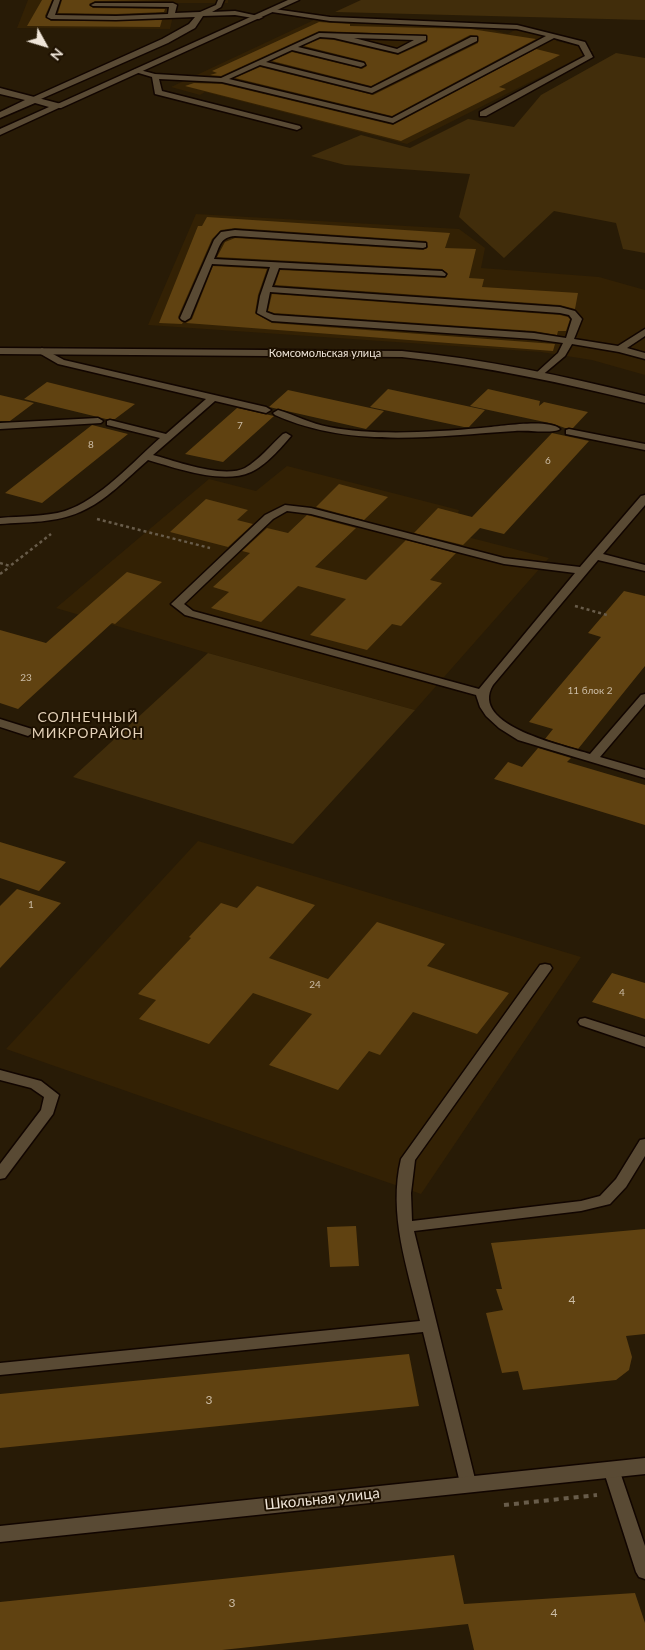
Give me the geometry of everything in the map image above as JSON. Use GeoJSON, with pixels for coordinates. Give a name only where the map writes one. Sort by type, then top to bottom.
{"type":"FeatureCollection","features":[{"type":"Feature","properties":{"kind":"street"},"geometry":{"type":"LineString","coordinates":[[0,132],[295,0]]}},
{"type":"Feature","properties":{"kind":"street"},"geometry":{"type":"LineString","coordinates":[[0,91],[58,106]]}},
{"type":"Feature","properties":{"kind":"street"},"geometry":{"type":"LineString","coordinates":[[3,111],[34,100]]}},
{"type":"Feature","properties":{"kind":"street"},"geometry":{"type":"LineString","coordinates":[[3,111],[32,117]]}},
{"type":"Feature","properties":{"kind":"street","name":"Комсомольская улица"},"geometry":{"type":"LineString","coordinates":[[0,351],[402,354],[449,358],[540,374],[645,400]]}},
{"type":"Feature","properties":{"kind":"street","name":"Школьная улица"},"geometry":{"type":"LineString","coordinates":[[0,1534],[468,1483],[645,1466]]}},
{"type":"Feature","properties":{"kind":"lane"},"geometry":{"type":"LineString","coordinates":[[57,0],[51,17],[171,16],[235,13],[260,17]]}},
{"type":"Feature","properties":{"kind":"lane"},"geometry":{"type":"LineString","coordinates":[[34,100],[165,41],[192,26],[200,15],[219,6],[221,0]]}},
{"type":"Feature","properties":{"kind":"lane"},"geometry":{"type":"LineString","coordinates":[[95,5],[173,5],[171,16]]}},
{"type":"Feature","properties":{"kind":"lane"},"geometry":{"type":"LineString","coordinates":[[274,11],[330,19],[517,27],[553,34],[582,44],[589,58],[483,114]]}},
{"type":"Feature","properties":{"kind":"lane"},"geometry":{"type":"LineString","coordinates":[[136,71],[154,76],[222,80],[393,121],[553,34]]}},
{"type":"Feature","properties":{"kind":"lane"},"geometry":{"type":"LineString","coordinates":[[222,80],[320,35],[423,38],[398,50],[336,36]]}},
{"type":"Feature","properties":{"kind":"lane"},"geometry":{"type":"LineString","coordinates":[[259,63],[372,91],[474,39]]}},
{"type":"Feature","properties":{"kind":"lane"},"geometry":{"type":"LineString","coordinates":[[291,48],[361,65]]}},
{"type":"Feature","properties":{"kind":"lane"},"geometry":{"type":"LineString","coordinates":[[154,76],[158,92],[297,128]]}},
{"type":"Feature","properties":{"kind":"lane"},"geometry":{"type":"LineString","coordinates":[[185,318],[218,240],[224,234],[235,233],[423,245]]}},
{"type":"Feature","properties":{"kind":"lane"},"geometry":{"type":"LineString","coordinates":[[209,261],[442,274]]}},
{"type":"Feature","properties":{"kind":"lane"},"geometry":{"type":"LineString","coordinates":[[275,264],[261,310],[262,313],[272,318],[525,335],[620,349],[645,356]]}},
{"type":"Feature","properties":{"kind":"lane"},"geometry":{"type":"LineString","coordinates":[[268,289],[560,310],[572,313],[577,319],[569,341],[558,359],[540,374]]}},
{"type":"Feature","properties":{"kind":"lane"},"geometry":{"type":"LineString","coordinates":[[620,349],[645,332]]}},
{"type":"Feature","properties":{"kind":"lane"},"geometry":{"type":"LineString","coordinates":[[42,351],[61,362],[266,410]]}},
{"type":"Feature","properties":{"kind":"lane"},"geometry":{"type":"LineString","coordinates":[[0,521],[61,514],[78,509],[90,502],[146,456],[213,398]]}},
{"type":"Feature","properties":{"kind":"lane"},"geometry":{"type":"LineString","coordinates":[[278,413],[300,424],[364,436],[469,433],[535,426],[555,429]]}},
{"type":"Feature","properties":{"kind":"lane"},"geometry":{"type":"LineString","coordinates":[[0,426],[98,421]]}},
{"type":"Feature","properties":{"kind":"lane"},"geometry":{"type":"LineString","coordinates":[[110,423],[167,437]]}},
{"type":"Feature","properties":{"kind":"lane"},"geometry":{"type":"LineString","coordinates":[[569,432],[645,447]]}},
{"type":"Feature","properties":{"kind":"lane"},"geometry":{"type":"LineString","coordinates":[[146,456],[221,474],[235,474],[248,470],[286,436]]}},
{"type":"Feature","properties":{"kind":"lane"},"geometry":{"type":"LineString","coordinates":[[644,501],[488,683],[482,693],[484,701],[498,723],[522,738],[645,774]]}},
{"type":"Feature","properties":{"kind":"lane"},"geometry":{"type":"LineString","coordinates":[[482,693],[189,613],[177,604],[269,517],[285,508],[311,511],[504,561],[584,571]]}},
{"type":"Feature","properties":{"kind":"lane"},"geometry":{"type":"LineString","coordinates":[[596,556],[645,568]]}},
{"type":"Feature","properties":{"kind":"lane"},"geometry":{"type":"LineString","coordinates":[[593,758],[645,697]]}},
{"type":"Feature","properties":{"kind":"lane"},"geometry":{"type":"LineString","coordinates":[[0,723],[28,732]]}},
{"type":"Feature","properties":{"kind":"lane"},"geometry":{"type":"LineString","coordinates":[[468,1483],[405,1227],[402,1206],[402,1182],[408,1159],[545,968]]}},
{"type":"Feature","properties":{"kind":"lane"},"geometry":{"type":"LineString","coordinates":[[584,1022],[645,1042]]}},
{"type":"Feature","properties":{"kind":"lane"},"geometry":{"type":"LineString","coordinates":[[0,1075],[36,1084],[52,1094],[48,1111],[0,1174]]}},
{"type":"Feature","properties":{"kind":"lane"},"geometry":{"type":"LineString","coordinates":[[405,1227],[581,1206],[606,1200],[621,1183],[645,1144]]}},
{"type":"Feature","properties":{"kind":"lane"},"geometry":{"type":"LineString","coordinates":[[0,1369],[428,1326]]}},
{"type":"Feature","properties":{"kind":"lane"},"geometry":{"type":"LineString","coordinates":[[611,1469],[645,1572]]}},
{"type":"Feature","properties":{"kind":"path"},"geometry":{"type":"LineString","coordinates":[[97,518],[230,553]]}},
{"type":"Feature","properties":{"kind":"path"},"geometry":{"type":"LineString","coordinates":[[0,574],[55,531]]}},
{"type":"Feature","properties":{"kind":"path"},"geometry":{"type":"LineString","coordinates":[[0,564],[10,566]]}},
{"type":"Feature","properties":{"kind":"path"},"geometry":{"type":"LineString","coordinates":[[568,604],[607,615]]}},
{"type":"Feature","properties":{"kind":"shaded area"},"geometry":{"type":"Polygon","coordinates":[[[28,0],[228,0],[228,3],[176,3],[170,29],[17,28],[28,0]]]}},
{"type":"Feature","properties":{"kind":"shaded area"},"geometry":{"type":"Polygon","coordinates":[[[361,0],[645,0],[645,20],[335,12],[361,0]]]}},
{"type":"Feature","properties":{"kind":"shaded area"},"geometry":{"type":"Polygon","coordinates":[[[314,20],[481,27],[508,34],[518,28],[558,38],[556,41],[594,50],[407,144],[205,92],[200,95],[171,87],[314,20]]]}},
{"type":"Feature","properties":{"kind":"shaded area"},"geometry":{"type":"Polygon","coordinates":[[[616,53],[645,58],[645,253],[623,249],[616,223],[554,211],[504,258],[459,217],[470,174],[345,165],[311,156],[361,135],[410,148],[468,119],[514,127],[541,95],[616,53]]]}},
{"type":"Feature","properties":{"kind":"shaded area"},"geometry":{"type":"Polygon","coordinates":[[[196,214],[459,229],[485,248],[481,268],[599,277],[645,290],[645,375],[592,360],[541,352],[148,325],[196,214]]]}},
{"type":"Feature","properties":{"kind":"shaded area"},"geometry":{"type":"Polygon","coordinates":[[[287,466],[459,510],[452,533],[549,558],[415,710],[208,653],[56,608],[209,479],[256,491],[287,466]]]}},
{"type":"Feature","properties":{"kind":"shaded area"},"geometry":{"type":"Polygon","coordinates":[[[208,653],[415,710],[293,844],[73,777],[208,653]]]}},
{"type":"Feature","properties":{"kind":"shaded area"},"geometry":{"type":"Polygon","coordinates":[[[198,841],[581,957],[421,1194],[6,1049],[198,841]]]}},
{"type":"Feature","properties":{"kind":"building"},"geometry":{"type":"Polygon","coordinates":[[[42,0],[52,0],[45,16],[51,21],[162,20],[160,27],[27,26],[42,0]]]}},
{"type":"Feature","properties":{"kind":"building"},"geometry":{"type":"Polygon","coordinates":[[[62,0],[167,0],[95,1],[89,4],[93,8],[165,9],[164,12],[116,14],[58,13],[62,0]]]}},
{"type":"Feature","properties":{"kind":"building"},"geometry":{"type":"Polygon","coordinates":[[[319,22],[350,24],[350,26],[471,29],[536,39],[392,116],[235,78],[260,67],[373,95],[478,43],[478,36],[470,35],[371,86],[272,61],[292,52],[362,69],[367,66],[364,61],[304,46],[320,39],[334,40],[398,55],[427,42],[427,35],[319,31],[221,76],[210,75],[217,73],[212,71],[319,22]]]}},
{"type":"Feature","properties":{"kind":"building"},"geometry":{"type":"Polygon","coordinates":[[[536,49],[560,55],[499,87],[506,89],[401,141],[185,86],[194,83],[222,84],[393,125],[536,49]]]}},
{"type":"Feature","properties":{"kind":"building"},"geometry":{"type":"Polygon","coordinates":[[[207,217],[450,233],[445,248],[476,249],[469,278],[484,279],[482,287],[578,293],[575,309],[560,305],[275,285],[280,270],[445,278],[448,274],[442,269],[217,257],[225,242],[235,238],[423,250],[428,247],[426,241],[235,228],[221,230],[212,239],[178,317],[183,322],[182,324],[159,323],[198,226],[202,226],[207,217]]]}},
{"type":"Feature","properties":{"kind":"building"},"geometry":{"type":"Polygon","coordinates":[[[213,266],[267,269],[258,295],[255,313],[272,323],[555,344],[553,351],[186,323],[192,319],[213,266]]]}},
{"type":"Feature","properties":{"kind":"building"},"geometry":{"type":"Polygon","coordinates":[[[272,294],[560,315],[570,319],[566,331],[558,331],[557,335],[534,331],[274,313],[268,311],[272,294]]]}},
{"type":"Feature","properties":{"kind":"building"},"geometry":{"type":"Polygon","coordinates":[[[47,382],[135,404],[115,419],[106,419],[24,399],[47,382]]]}},
{"type":"Feature","properties":{"kind":"building"},"geometry":{"type":"Polygon","coordinates":[[[388,389],[485,410],[469,427],[464,427],[370,407],[388,389]]]}},
{"type":"Feature","properties":{"kind":"building"},"geometry":{"type":"Polygon","coordinates":[[[488,389],[540,401],[539,406],[544,402],[588,412],[573,428],[565,428],[470,406],[488,389]]]}},
{"type":"Feature","properties":{"kind":"building"},"geometry":{"type":"Polygon","coordinates":[[[288,390],[384,411],[366,429],[269,407],[288,390]]]}},
{"type":"Feature","properties":{"kind":"building"},"geometry":{"type":"Polygon","coordinates":[[[0,395],[34,403],[10,421],[0,421],[0,395]]]}},
{"type":"Feature","properties":{"kind":"building"},"geometry":{"type":"Polygon","coordinates":[[[237,408],[274,416],[223,462],[185,454],[237,408]]]}},
{"type":"Feature","properties":{"kind":"building"},"geometry":{"type":"Polygon","coordinates":[[[92,425],[128,434],[42,503],[5,493],[92,425]]]}},
{"type":"Feature","properties":{"kind":"building"},"geometry":{"type":"Polygon","coordinates":[[[552,433],[589,441],[504,534],[480,528],[463,545],[414,533],[438,508],[472,517],[552,433]]]}},
{"type":"Feature","properties":{"kind":"building"},"geometry":{"type":"Polygon","coordinates":[[[339,484],[388,497],[364,520],[316,507],[339,484]]]}},
{"type":"Feature","properties":{"kind":"building"},"geometry":{"type":"Polygon","coordinates":[[[206,499],[248,510],[237,520],[253,524],[228,547],[170,532],[206,499]]]}},
{"type":"Feature","properties":{"kind":"building"},"geometry":{"type":"Polygon","coordinates":[[[307,515],[356,528],[315,567],[366,580],[406,540],[456,553],[430,580],[442,583],[401,626],[392,624],[367,650],[310,635],[346,599],[298,586],[261,622],[211,608],[229,592],[213,587],[250,553],[242,551],[267,528],[288,533],[307,515]]]}},
{"type":"Feature","properties":{"kind":"building"},"geometry":{"type":"Polygon","coordinates":[[[127,572],[162,582],[115,624],[112,623],[18,709],[0,703],[0,630],[46,643],[127,572]]]}},
{"type":"Feature","properties":{"kind":"building"},"geometry":{"type":"Polygon","coordinates":[[[624,591],[645,596],[645,666],[578,749],[545,739],[553,729],[529,722],[601,637],[588,633],[624,591]]]}},
{"type":"Feature","properties":{"kind":"building"},"geometry":{"type":"Polygon","coordinates":[[[538,748],[571,758],[567,762],[645,785],[645,825],[494,779],[508,762],[522,767],[538,748]]]}},
{"type":"Feature","properties":{"kind":"building"},"geometry":{"type":"Polygon","coordinates":[[[0,842],[66,862],[39,891],[0,878],[0,842]]]}},
{"type":"Feature","properties":{"kind":"building"},"geometry":{"type":"Polygon","coordinates":[[[257,886],[315,905],[269,958],[328,979],[377,922],[445,944],[427,966],[509,993],[477,1034],[413,1012],[380,1055],[369,1051],[338,1090],[269,1065],[312,1014],[253,993],[209,1044],[139,1019],[156,1000],[138,994],[221,903],[237,908],[257,886]]]}},
{"type":"Feature","properties":{"kind":"building"},"geometry":{"type":"Polygon","coordinates":[[[17,889],[61,903],[0,968],[0,906],[17,889]]]}},
{"type":"Feature","properties":{"kind":"building"},"geometry":{"type":"Polygon","coordinates":[[[612,973],[645,983],[645,1019],[592,1002],[612,973]]]}},
{"type":"Feature","properties":{"kind":"building"},"geometry":{"type":"Polygon","coordinates":[[[356,1226],[359,1266],[330,1267],[327,1227],[356,1226]]]}},
{"type":"Feature","properties":{"kind":"building"},"geometry":{"type":"Polygon","coordinates":[[[645,1229],[645,1334],[626,1336],[632,1357],[629,1370],[616,1380],[523,1390],[518,1371],[502,1373],[486,1313],[503,1310],[496,1289],[502,1289],[491,1243],[645,1229]]]}},
{"type":"Feature","properties":{"kind":"building"},"geometry":{"type":"Polygon","coordinates":[[[409,1354],[419,1406],[0,1448],[0,1394],[409,1354]]]}},
{"type":"Feature","properties":{"kind":"building"},"geometry":{"type":"Polygon","coordinates":[[[454,1555],[464,1604],[635,1593],[645,1623],[645,1650],[474,1650],[468,1624],[222,1650],[0,1650],[0,1602],[454,1555]]]}},
{"type":"Feature","properties":{"kind":"district","name":"СОЛНЕЧНЫЙ МИКРОРАЙОН"},"geometry":{"type":"Point","coordinates":[88,726]}}]}
